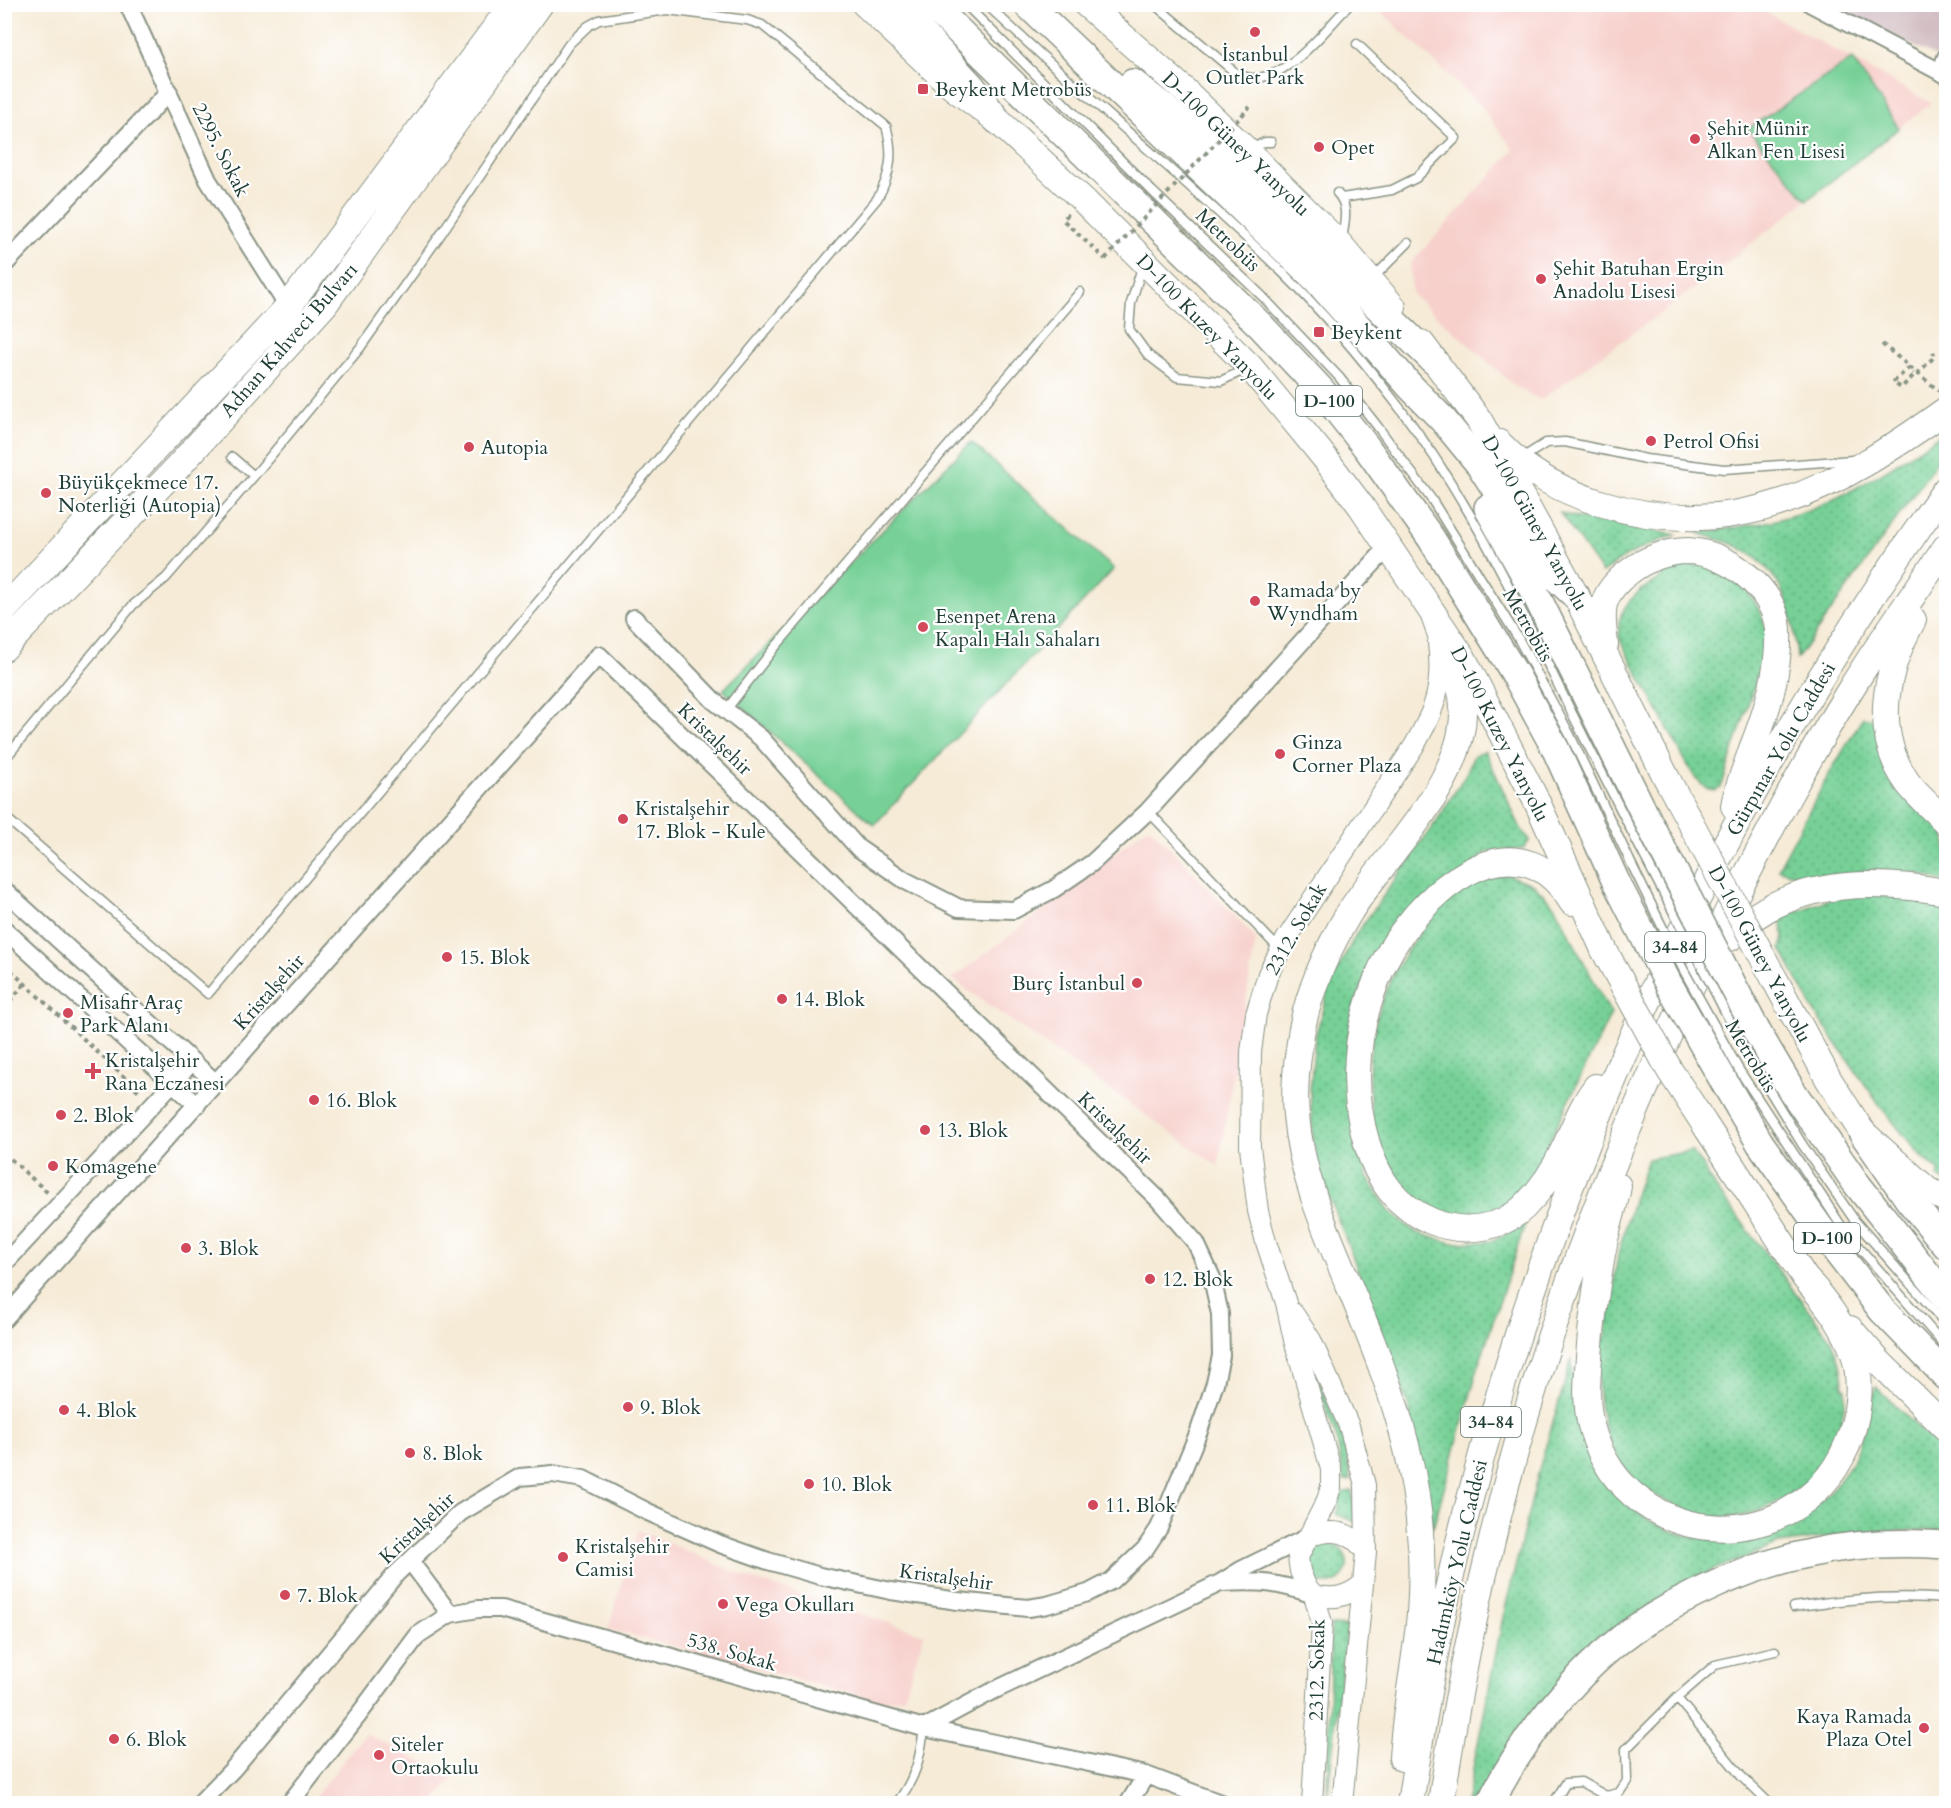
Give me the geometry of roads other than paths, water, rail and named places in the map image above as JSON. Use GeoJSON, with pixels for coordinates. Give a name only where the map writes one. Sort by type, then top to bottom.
{"type":"FeatureCollection","features":[{"type":"Feature","properties":{"kind":"highway"},"geometry":{"type":"LineString","coordinates":[[895,4],[972,87],[997,120]]}},
{"type":"Feature","properties":{"kind":"highway","name":"D-100"},"geometry":{"type":"LineString","coordinates":[[931,4],[1261,326],[1321,390],[1367,448],[1431,538],[1515,674],[1623,871],[1668,983],[1732,1077],[1760,1143],[1795,1195],[1881,1310],[1947,1376]]}},
{"type":"Feature","properties":{"kind":"highway","name":"D-100"},"geometry":{"type":"LineString","coordinates":[[1027,4],[1317,280],[1410,386],[1511,548],[1643,834],[1752,1042],[1792,1091],[1856,1183],[1947,1298]]}},
{"type":"Feature","properties":{"kind":"highway"},"geometry":{"type":"LineString","coordinates":[[1082,56],[1123,76],[1162,106],[1334,264],[1433,360]]}},
{"type":"Feature","properties":{"kind":"highway"},"geometry":{"type":"LineString","coordinates":[[1410,386],[1444,421],[1480,465],[1547,569],[1576,596]]}},
{"type":"Feature","properties":{"kind":"highway"},"geometry":{"type":"LineString","coordinates":[[1862,1132],[1909,1200],[1947,1245]]}},
{"type":"Feature","properties":{"kind":"highway"},"geometry":{"type":"LineString","coordinates":[[1490,1803],[1501,1781],[1530,1736],[1583,1674],[1634,1630],[1677,1605],[1764,1564],[1813,1552],[1869,1545],[1920,1543],[1947,1545]]}},
{"type":"Feature","properties":{"kind":"main road","name":"Adnan Kahveci Bulvarı"},"geometry":{"type":"LineString","coordinates":[[4,609],[304,289],[513,4]]}},
{"type":"Feature","properties":{"kind":"main road","name":"Adnan Kahveci Bulvarı"},"geometry":{"type":"LineString","coordinates":[[4,648],[177,468],[306,326],[341,283],[540,4]]}},
{"type":"Feature","properties":{"kind":"main road","name":"D-100 Kuzey Yanyolu"},"geometry":{"type":"LineString","coordinates":[[865,4],[953,87],[997,120],[1144,260],[1250,367],[1324,457],[1361,506],[1464,658],[1500,726],[1604,950],[1670,1071],[1805,1278],[1879,1362],[1947,1428]]}},
{"type":"Feature","properties":{"kind":"main road","name":"D-100 Güney Yanyolu"},"geometry":{"type":"LineString","coordinates":[[1086,4],[1184,90],[1341,246],[1407,325],[1479,420],[1576,596],[1666,777],[1828,1080],[1862,1132],[1927,1190],[1947,1199]]}},
{"type":"Feature","properties":{"kind":"main road"},"geometry":{"type":"LineString","coordinates":[[288,307],[306,326]]}},
{"type":"Feature","properties":{"kind":"main road"},"geometry":{"type":"LineString","coordinates":[[1479,420],[1518,461],[1538,476],[1570,492],[1618,508],[1691,519],[1740,514],[1786,502],[1827,485],[1877,458],[1947,410]]}},
{"type":"Feature","properties":{"kind":"main road","name":"Gürpınar Yolu Caddesi"},"geometry":{"type":"LineString","coordinates":[[1625,1056],[1687,921],[1768,766],[1841,644],[1947,489]]}},
{"type":"Feature","properties":{"kind":"main road"},"geometry":{"type":"LineString","coordinates":[[1946,547],[1920,606],[1896,652],[1886,692],[1886,722],[1893,755],[1908,783],[1947,822]]}},
{"type":"Feature","properties":{"kind":"main road","name":"Gürpınar Yolu Caddesi"},"geometry":{"type":"LineString","coordinates":[[1693,982],[1762,844],[1847,693],[1946,547]]}},
{"type":"Feature","properties":{"kind":"main road"},"geometry":{"type":"LineString","coordinates":[[1614,674],[1606,652],[1603,628],[1604,606],[1608,594],[1618,580],[1638,565],[1663,554],[1689,551],[1710,555],[1738,568],[1756,583],[1770,603],[1778,626],[1778,652],[1774,683],[1734,801],[1729,839]]}},
{"type":"Feature","properties":{"kind":"main road"},"geometry":{"type":"LineString","coordinates":[[1402,1803],[1400,1783],[1403,1735],[1419,1615],[1422,1571],[1419,1526],[1408,1453],[1396,1407],[1305,1171],[1295,1114],[1296,1069],[1301,1026],[1314,983],[1327,954],[1350,911],[1436,794],[1456,751],[1462,723],[1462,697],[1434,616]]}},
{"type":"Feature","properties":{"kind":"main road"},"geometry":{"type":"LineString","coordinates":[[1604,950],[1564,889],[1548,873],[1528,864],[1503,860],[1482,864],[1454,880],[1432,899],[1406,927],[1392,951],[1379,975],[1362,1025],[1358,1056],[1357,1096],[1362,1129],[1371,1159],[1398,1201],[1418,1216],[1442,1226],[1467,1229],[1502,1221],[1523,1207],[1544,1182],[1593,1092],[1625,1056]]}},
{"type":"Feature","properties":{"kind":"main road"},"geometry":{"type":"LineString","coordinates":[[1693,982],[1739,929],[1762,912],[1788,900],[1815,891],[1849,885],[1913,886],[1947,892]]}},
{"type":"Feature","properties":{"kind":"main road","name":"34-84"},"geometry":{"type":"LineString","coordinates":[[1631,1119],[1693,982]]}},
{"type":"Feature","properties":{"kind":"main road","name":"Hadımköy Yolu Caddesi"},"geometry":{"type":"LineString","coordinates":[[1410,1803],[1443,1614],[1466,1514],[1495,1407],[1568,1190],[1625,1056]]}},
{"type":"Feature","properties":{"kind":"main road"},"geometry":{"type":"LineString","coordinates":[[1631,1119],[1595,1295],[1588,1362],[1587,1403],[1592,1429],[1605,1459],[1620,1483],[1652,1510],[1681,1521],[1704,1526],[1727,1528],[1753,1525],[1793,1509],[1811,1497],[1835,1467],[1847,1444],[1855,1421],[1858,1370],[1847,1338],[1828,1305],[1805,1278]]}},
{"type":"Feature","properties":{"kind":"main road","name":"Hadımköy Yolu Caddesi"},"geometry":{"type":"LineString","coordinates":[[1441,1803],[1456,1710],[1480,1590],[1527,1407],[1564,1292],[1631,1119]]}},
{"type":"Feature","properties":{"kind":"street","name":"2295. Sokak"},"geometry":{"type":"LineString","coordinates":[[128,4],[208,180],[288,307]]}},
{"type":"Feature","properties":{"kind":"street"},"geometry":{"type":"LineString","coordinates":[[1811,4],[1945,68]]}},
{"type":"Feature","properties":{"kind":"street"},"geometry":{"type":"LineString","coordinates":[[4,265],[169,92]]}},
{"type":"Feature","properties":{"kind":"street"},"geometry":{"type":"LineString","coordinates":[[634,618],[714,701],[761,738],[858,848],[906,881],[959,908],[1014,910],[1054,889],[1092,863],[1148,811],[1388,547]]}},
{"type":"Feature","properties":{"kind":"street","name":"2312. Sokak"},"geometry":{"type":"LineString","coordinates":[[1312,1803],[1322,1623],[1314,1595],[1306,1586],[1300,1571],[1298,1557],[1328,1500],[1331,1469],[1294,1340],[1286,1303],[1258,1211],[1250,1147],[1251,1052],[1255,1024],[1268,974],[1280,950],[1414,746],[1428,721],[1438,696],[1439,657],[1434,616]]}},
{"type":"Feature","properties":{"kind":"street","name":"Kristalşehir"},"geometry":{"type":"LineString","coordinates":[[4,1319],[599,655],[1160,1200],[1196,1243],[1212,1278],[1220,1314],[1221,1356],[1215,1383],[1199,1431],[1159,1528],[1145,1549],[1112,1581],[1088,1593],[1028,1608],[891,1591],[820,1576],[720,1544],[648,1512],[583,1479],[553,1474],[519,1477],[460,1513],[396,1574],[232,1769],[199,1803]]}},
{"type":"Feature","properties":{"kind":"street"},"geometry":{"type":"LineString","coordinates":[[4,890],[216,1083]]}},
{"type":"Feature","properties":{"kind":"street"},"geometry":{"type":"LineString","coordinates":[[21,905],[4,926],[197,1105]]}},
{"type":"Feature","properties":{"kind":"street"},"geometry":{"type":"LineString","coordinates":[[83,1000],[102,979]]}},
{"type":"Feature","properties":{"kind":"street"},"geometry":{"type":"LineString","coordinates":[[4,1264],[192,1062]]}},
{"type":"Feature","properties":{"kind":"street","name":"2312. Sokak"},"geometry":{"type":"LineString","coordinates":[[1286,1303],[1311,1340],[1349,1426],[1365,1485],[1366,1552],[1341,1803]]}},
{"type":"Feature","properties":{"kind":"street"},"geometry":{"type":"LineString","coordinates":[[924,1728],[993,1691],[1220,1583],[1241,1570],[1310,1536],[1328,1532],[1348,1535],[1358,1541],[1366,1552]]}},
{"type":"Feature","properties":{"kind":"street"},"geometry":{"type":"LineString","coordinates":[[410,1560],[450,1614]]}},
{"type":"Feature","properties":{"kind":"street"},"geometry":{"type":"LineString","coordinates":[[1220,1583],[1255,1581],[1276,1583],[1333,1599],[1343,1597],[1363,1584]]}},
{"type":"Feature","properties":{"kind":"street","name":"538. Sokak"},"geometry":{"type":"LineString","coordinates":[[289,1803],[418,1635],[450,1614],[478,1609],[501,1609],[924,1728],[1146,1775],[1223,1803]]}},
{"type":"Feature","properties":{"kind":"street"},"geometry":{"type":"LineString","coordinates":[[1128,1803],[1146,1775]]}},
{"type":"Feature","properties":{"kind":"lane","name":"Metrobüs"},"geometry":{"type":"LineString","coordinates":[[965,4],[1152,191],[1262,296],[1339,377],[1378,427],[1432,500],[1518,638],[1570,735],[1623,871]]}},
{"type":"Feature","properties":{"kind":"lane","name":"Metrobüs"},"geometry":{"type":"LineString","coordinates":[[986,4],[1284,274],[1331,325],[1400,408],[1453,485],[1493,555],[1643,834]]}},
{"type":"Feature","properties":{"kind":"lane"},"geometry":{"type":"LineString","coordinates":[[1154,4],[1238,75],[1256,79],[1280,72],[1296,60],[1350,4]]}},
{"type":"Feature","properties":{"kind":"lane"},"geometry":{"type":"LineString","coordinates":[[4,760],[133,605],[166,578],[360,348],[441,234],[569,44],[588,26],[599,20],[664,7],[747,20],[762,25],[885,126],[891,148],[891,160],[887,180],[877,199],[208,994],[4,816]]}},
{"type":"Feature","properties":{"kind":"lane"},"geometry":{"type":"LineString","coordinates":[[1341,246],[1345,217],[1340,195],[1392,190],[1416,178],[1456,138],[1357,44]]}},
{"type":"Feature","properties":{"kind":"lane"},"geometry":{"type":"LineString","coordinates":[[1247,152],[1265,142],[1271,142]]}},
{"type":"Feature","properties":{"kind":"lane"},"geometry":{"type":"LineString","coordinates":[[1370,280],[1408,243]]}},
{"type":"Feature","properties":{"kind":"lane"},"geometry":{"type":"LineString","coordinates":[[1144,260],[1131,303],[1130,329],[1148,355],[1177,377],[1221,381],[1250,367]]}},
{"type":"Feature","properties":{"kind":"lane"},"geometry":{"type":"LineString","coordinates":[[726,710],[772,651],[1080,292]]}},
{"type":"Feature","properties":{"kind":"lane"},"geometry":{"type":"LineString","coordinates":[[1518,461],[1546,443],[1565,442],[1646,459],[1724,469],[1877,458]]}},
{"type":"Feature","properties":{"kind":"lane"},"geometry":{"type":"LineString","coordinates":[[232,457],[254,476]]}},
{"type":"Feature","properties":{"kind":"lane"},"geometry":{"type":"LineString","coordinates":[[1148,811],[1280,950]]}},
{"type":"Feature","properties":{"kind":"lane","name":"Metrobüs"},"geometry":{"type":"LineString","coordinates":[[1752,1042],[1802,1144],[1855,1221],[1947,1324]]}},
{"type":"Feature","properties":{"kind":"lane","name":"Metrobüs"},"geometry":{"type":"LineString","coordinates":[[1732,1077],[1844,1230],[1947,1347]]}},
{"type":"Feature","properties":{"kind":"lane"},"geometry":{"type":"LineString","coordinates":[[1793,1607],[1846,1599],[1918,1596],[1947,1599]]}},
{"type":"Feature","properties":{"kind":"lane"},"geometry":{"type":"LineString","coordinates":[[1553,1803],[1566,1783],[1581,1782],[1606,1796],[1619,1793],[1627,1781],[1626,1749],[1677,1698],[1715,1665],[1775,1651]]}},
{"type":"Feature","properties":{"kind":"lane"},"geometry":{"type":"LineString","coordinates":[[1677,1698],[1742,1777],[1770,1803]]}},
{"type":"Feature","properties":{"kind":"lane"},"geometry":{"type":"LineString","coordinates":[[896,1803],[907,1789],[916,1771],[921,1754],[924,1728]]}},
{"type":"Feature","properties":{"kind":"place","name":"İstanbul Outlet Park"},"geometry":{"type":"Point","coordinates":[1255,32]}},
{"type":"Feature","properties":{"kind":"place","name":"Beykent Metrobüs"},"geometry":{"type":"Point","coordinates":[923,89]}},
{"type":"Feature","properties":{"kind":"place","name":"Şehit Münir Alkan Fen Lisesi"},"geometry":{"type":"Point","coordinates":[1695,139]}},
{"type":"Feature","properties":{"kind":"place","name":"Opet"},"geometry":{"type":"Point","coordinates":[1319,147]}},
{"type":"Feature","properties":{"kind":"place","name":"Şehit Batuhan Ergin Anadolu Lisesi"},"geometry":{"type":"Point","coordinates":[1541,279]}},
{"type":"Feature","properties":{"kind":"place","name":"Beykent"},"geometry":{"type":"Point","coordinates":[1319,332]}},
{"type":"Feature","properties":{"kind":"place","name":"Petrol Ofisi"},"geometry":{"type":"Point","coordinates":[1651,441]}},
{"type":"Feature","properties":{"kind":"place","name":"Autopia"},"geometry":{"type":"Point","coordinates":[469,447]}},
{"type":"Feature","properties":{"kind":"place","name":"Büyükçekmece 17. Noterliği (Autopia)"},"geometry":{"type":"Point","coordinates":[46,493]}},
{"type":"Feature","properties":{"kind":"place","name":"Ramada by Wyndham"},"geometry":{"type":"Point","coordinates":[1255,601]}},
{"type":"Feature","properties":{"kind":"place","name":"Esenpet Arena Kapalı Halı Sahaları"},"geometry":{"type":"Point","coordinates":[923,627]}},
{"type":"Feature","properties":{"kind":"place","name":"Ginza Corner Plaza"},"geometry":{"type":"Point","coordinates":[1280,754]}},
{"type":"Feature","properties":{"kind":"place","name":"Kristalşehir 17. Blok - Kule"},"geometry":{"type":"Point","coordinates":[623,819]}},
{"type":"Feature","properties":{"kind":"place","name":"15. Blok"},"geometry":{"type":"Point","coordinates":[447,957]}},
{"type":"Feature","properties":{"kind":"place","name":"Burç İstanbul"},"geometry":{"type":"Point","coordinates":[1137,983]}},
{"type":"Feature","properties":{"kind":"place","name":"14. Blok"},"geometry":{"type":"Point","coordinates":[782,999]}},
{"type":"Feature","properties":{"kind":"place","name":"Misafir Araç Park Alanı"},"geometry":{"type":"Point","coordinates":[68,1013]}},
{"type":"Feature","properties":{"kind":"place","name":"Kristalşehir Rana Eczanesi"},"geometry":{"type":"Point","coordinates":[93,1071]}},
{"type":"Feature","properties":{"kind":"place","name":"16. Blok"},"geometry":{"type":"Point","coordinates":[314,1100]}},
{"type":"Feature","properties":{"kind":"place","name":"2. Blok"},"geometry":{"type":"Point","coordinates":[61,1115]}},
{"type":"Feature","properties":{"kind":"place","name":"13. Blok"},"geometry":{"type":"Point","coordinates":[925,1130]}},
{"type":"Feature","properties":{"kind":"place","name":"Komagene"},"geometry":{"type":"Point","coordinates":[53,1166]}},
{"type":"Feature","properties":{"kind":"place","name":"3. Blok"},"geometry":{"type":"Point","coordinates":[186,1248]}},
{"type":"Feature","properties":{"kind":"place","name":"12. Blok"},"geometry":{"type":"Point","coordinates":[1150,1279]}},
{"type":"Feature","properties":{"kind":"place","name":"9. Blok"},"geometry":{"type":"Point","coordinates":[628,1407]}},
{"type":"Feature","properties":{"kind":"place","name":"4. Blok"},"geometry":{"type":"Point","coordinates":[64,1410]}},
{"type":"Feature","properties":{"kind":"place","name":"8. Blok"},"geometry":{"type":"Point","coordinates":[410,1453]}},
{"type":"Feature","properties":{"kind":"place","name":"10. Blok"},"geometry":{"type":"Point","coordinates":[809,1484]}},
{"type":"Feature","properties":{"kind":"place","name":"11. Blok"},"geometry":{"type":"Point","coordinates":[1093,1505]}},
{"type":"Feature","properties":{"kind":"place","name":"Kristalşehir Camisi"},"geometry":{"type":"Point","coordinates":[563,1557]}},
{"type":"Feature","properties":{"kind":"place","name":"7. Blok"},"geometry":{"type":"Point","coordinates":[285,1595]}},
{"type":"Feature","properties":{"kind":"place","name":"Vega Okulları"},"geometry":{"type":"Point","coordinates":[723,1604]}},
{"type":"Feature","properties":{"kind":"place","name":"Kaya Ramada Plaza Otel"},"geometry":{"type":"Point","coordinates":[1924,1728]}},
{"type":"Feature","properties":{"kind":"place","name":"6. Blok"},"geometry":{"type":"Point","coordinates":[114,1739]}},
{"type":"Feature","properties":{"kind":"place","name":"Siteler Ortaokulu"},"geometry":{"type":"Point","coordinates":[379,1755]}}]}
